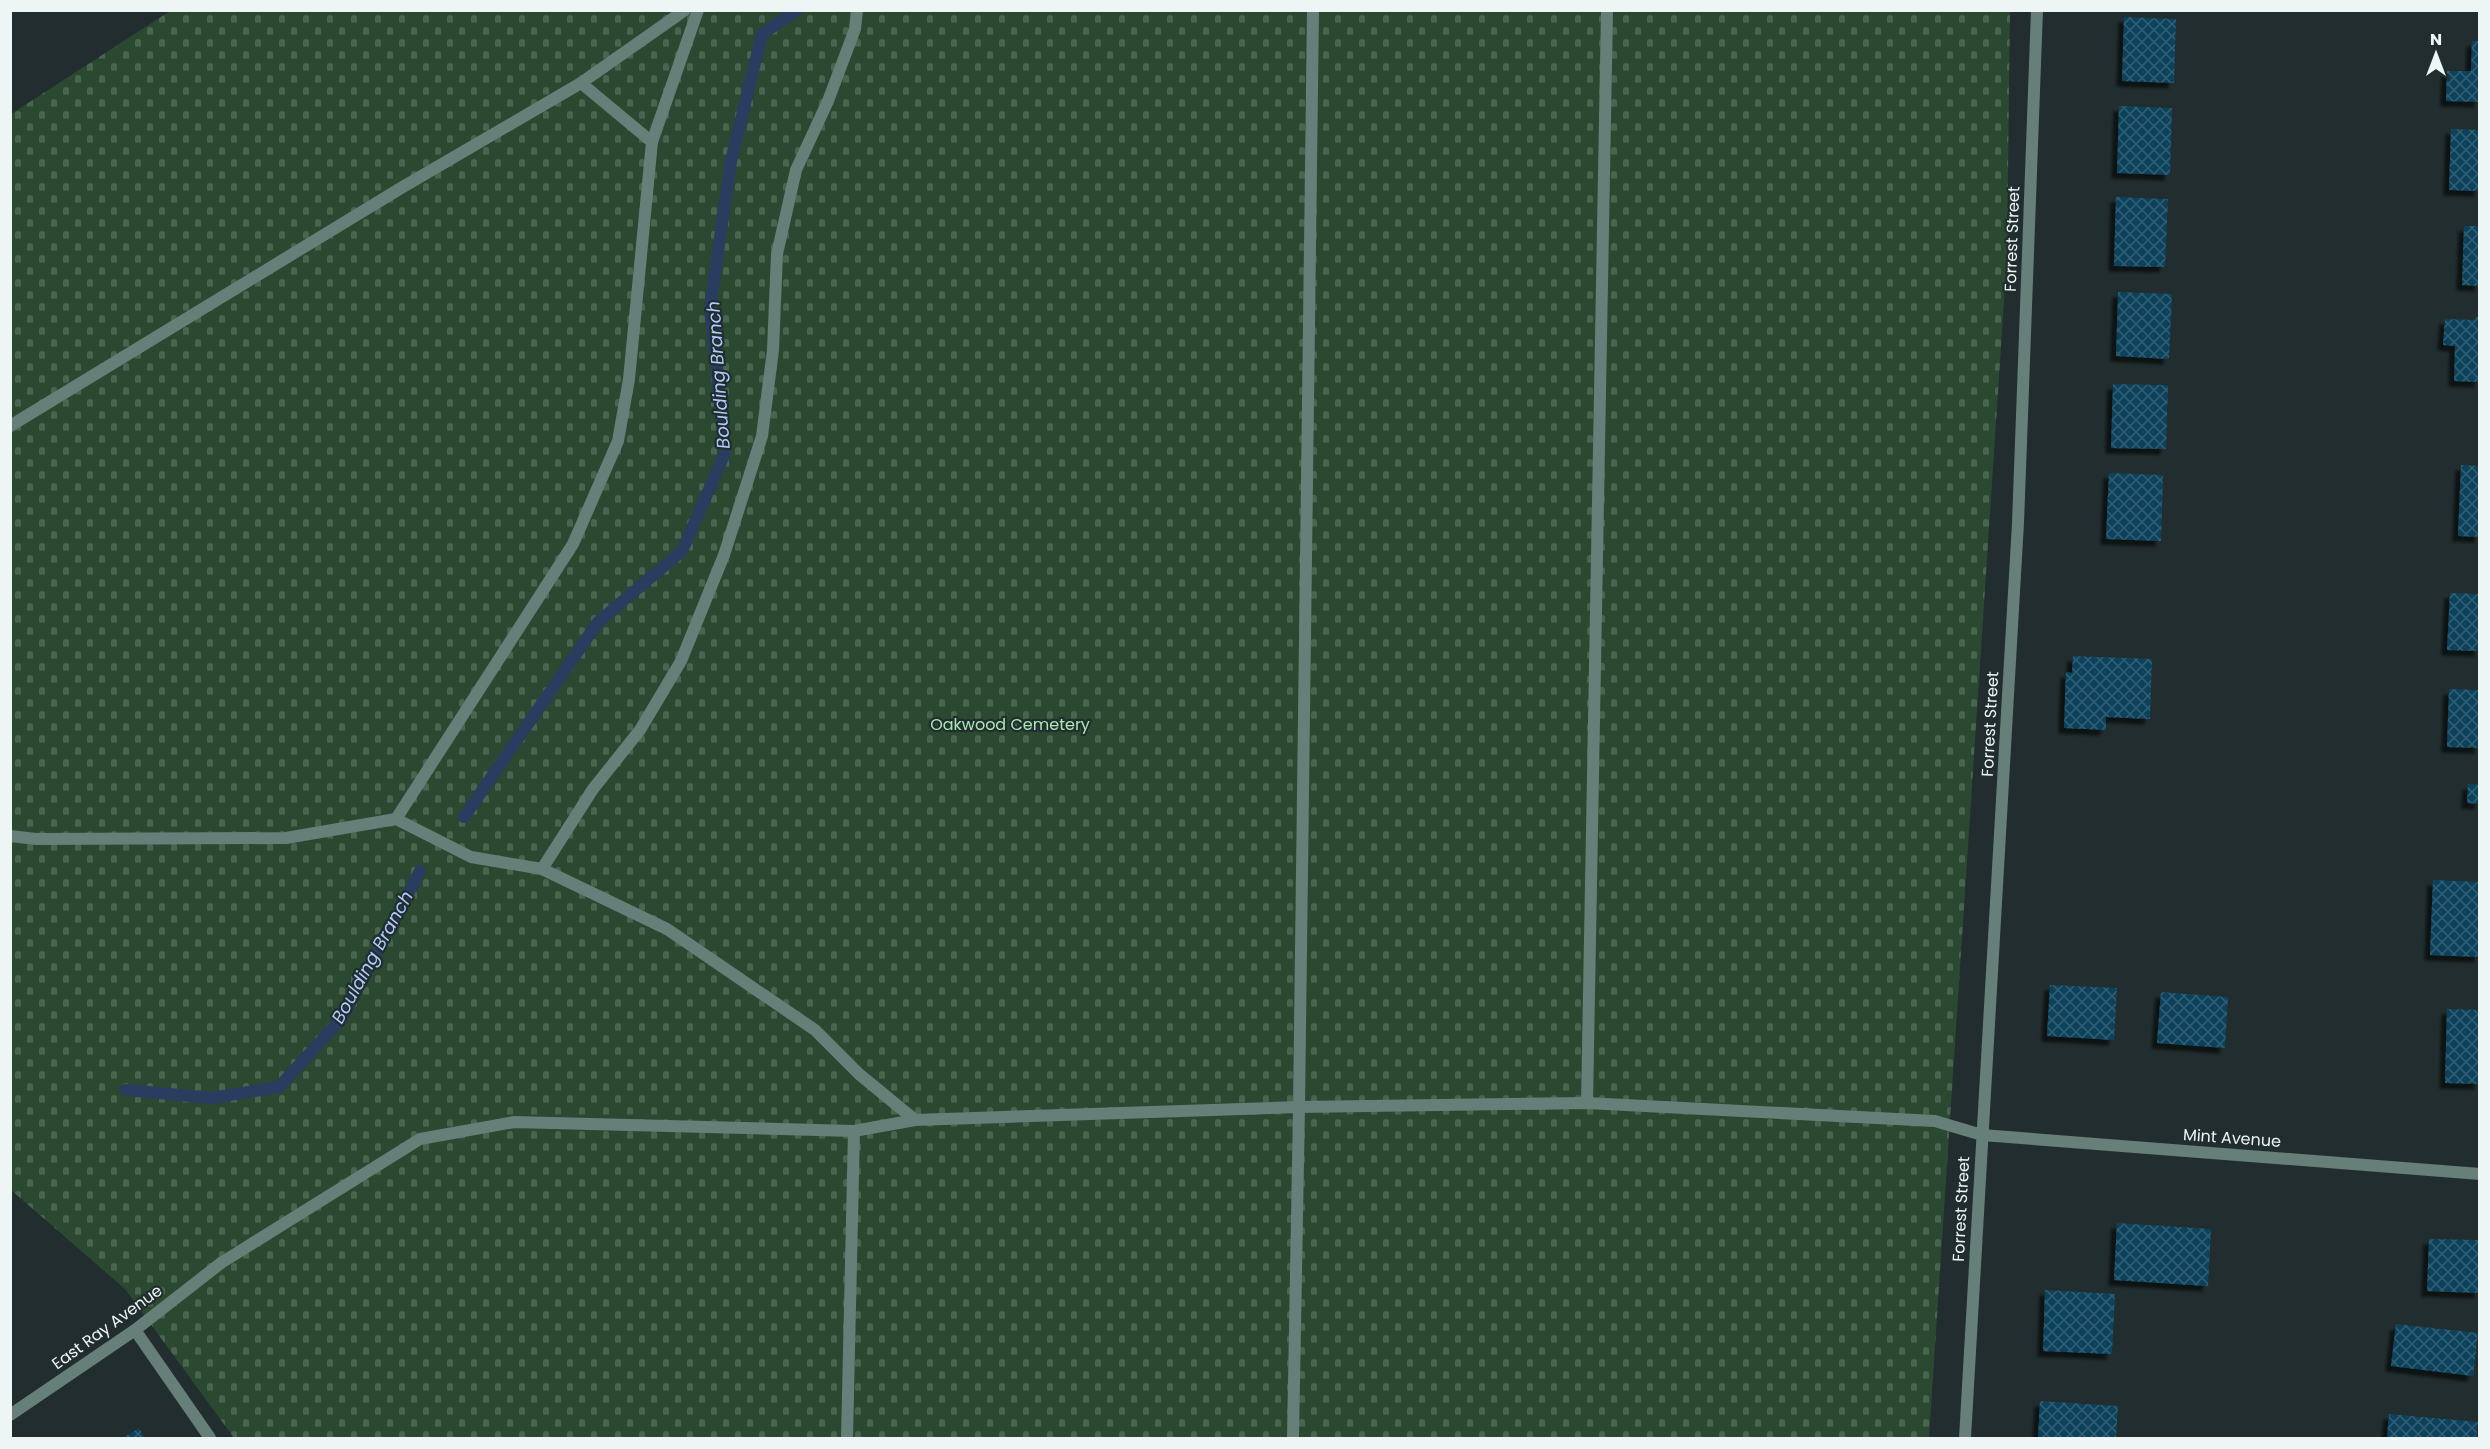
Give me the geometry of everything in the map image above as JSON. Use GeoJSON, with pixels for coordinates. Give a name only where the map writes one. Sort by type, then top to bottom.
{"type":"FeatureCollection","features":[{"type":"Feature","properties":{"kind":"street"},"geometry":{"type":"LineString","coordinates":[[10,426],[401,188],[580,83],[685,10]]}},
{"type":"Feature","properties":{"kind":"street"},"geometry":{"type":"LineString","coordinates":[[396,819],[573,544],[618,441],[629,379],[652,142],[699,10]]}},
{"type":"Feature","properties":{"kind":"street"},"geometry":{"type":"LineString","coordinates":[[542,869],[594,789],[640,730],[681,661],[724,555],[762,436],[773,350],[777,254],[796,170],[828,101],[855,29],[857,10]]}},
{"type":"Feature","properties":{"kind":"street"},"geometry":{"type":"LineString","coordinates":[[1293,1438],[1314,10]]}},
{"type":"Feature","properties":{"kind":"street"},"geometry":{"type":"LineString","coordinates":[[1587,1103],[1606,10]]}},
{"type":"Feature","properties":{"kind":"street","name":"Forrest Street"},"geometry":{"type":"LineString","coordinates":[[1965,1438],[2018,523],[2037,10]]}},
{"type":"Feature","properties":{"kind":"street"},"geometry":{"type":"LineString","coordinates":[[580,83],[652,142]]}},
{"type":"Feature","properties":{"kind":"street"},"geometry":{"type":"LineString","coordinates":[[10,836],[36,839],[286,838],[396,819],[471,857],[542,869],[676,936],[815,1030],[859,1074],[915,1120]]}},
{"type":"Feature","properties":{"kind":"street","name":"Mint Avenue"},"geometry":{"type":"LineString","coordinates":[[915,1120],[1299,1107],[1587,1103],[1935,1121],[1982,1136],[2480,1174]]}},
{"type":"Feature","properties":{"kind":"street","name":"East Ray Avenue"},"geometry":{"type":"LineString","coordinates":[[10,1415],[135,1330],[221,1263],[420,1139],[514,1122],[854,1131],[915,1120]]}},
{"type":"Feature","properties":{"kind":"street"},"geometry":{"type":"LineString","coordinates":[[847,1438],[854,1131]]}},
{"type":"Feature","properties":{"kind":"street"},"geometry":{"type":"LineString","coordinates":[[135,1330],[210,1438]]}},
{"type":"Feature","properties":{"kind":"green space","name":"Oakwood Cemetery"},"geometry":{"type":"Polygon","coordinates":[[[170,11],[2010,11],[2007,256],[1929,1438],[234,1438],[125,1289],[11,1190],[11,114],[170,11]]]}},
{"type":"Feature","properties":{"kind":"building"},"geometry":{"type":"Polygon","coordinates":[[[2124,17],[2176,19],[2174,83],[2122,81],[2124,17]]]}},
{"type":"Feature","properties":{"kind":"building"},"geometry":{"type":"Polygon","coordinates":[[[2472,41],[2480,41],[2480,102],[2446,101],[2447,71],[2471,71],[2472,41]]]}},
{"type":"Feature","properties":{"kind":"building"},"geometry":{"type":"Polygon","coordinates":[[[2119,106],[2172,108],[2170,175],[2117,173],[2119,106]]]}},
{"type":"Feature","properties":{"kind":"building"},"geometry":{"type":"Polygon","coordinates":[[[2451,129],[2480,130],[2480,191],[2449,190],[2451,129]]]}},
{"type":"Feature","properties":{"kind":"building"},"geometry":{"type":"Polygon","coordinates":[[[2116,197],[2168,199],[2165,267],[2114,266],[2116,197]]]}},
{"type":"Feature","properties":{"kind":"building"},"geometry":{"type":"Polygon","coordinates":[[[2464,226],[2480,226],[2480,286],[2462,285],[2464,226]]]}},
{"type":"Feature","properties":{"kind":"building"},"geometry":{"type":"Polygon","coordinates":[[[2118,292],[2172,294],[2169,359],[2116,356],[2118,292]]]}},
{"type":"Feature","properties":{"kind":"building"},"geometry":{"type":"Polygon","coordinates":[[[2476,317],[2480,317],[2480,382],[2454,381],[2455,346],[2443,345],[2445,319],[2475,320],[2476,317]]]}},
{"type":"Feature","properties":{"kind":"building"},"geometry":{"type":"Polygon","coordinates":[[[2113,384],[2168,385],[2166,449],[2111,448],[2113,384]]]}},
{"type":"Feature","properties":{"kind":"building"},"geometry":{"type":"Polygon","coordinates":[[[2461,465],[2480,466],[2480,537],[2458,536],[2461,465]]]}},
{"type":"Feature","properties":{"kind":"building"},"geometry":{"type":"Polygon","coordinates":[[[2109,473],[2163,475],[2161,541],[2106,539],[2109,473]]]}},
{"type":"Feature","properties":{"kind":"building"},"geometry":{"type":"Polygon","coordinates":[[[2450,593],[2480,594],[2480,651],[2447,650],[2450,593]]]}},
{"type":"Feature","properties":{"kind":"building"},"geometry":{"type":"Polygon","coordinates":[[[2073,656],[2152,659],[2150,719],[2106,717],[2106,730],[2064,728],[2066,672],[2072,673],[2073,656]]]}},
{"type":"Feature","properties":{"kind":"building"},"geometry":{"type":"Polygon","coordinates":[[[2449,689],[2480,690],[2480,748],[2447,747],[2449,689]]]}},
{"type":"Feature","properties":{"kind":"building"},"geometry":{"type":"Polygon","coordinates":[[[2468,784],[2480,785],[2480,804],[2467,803],[2468,784]]]}},
{"type":"Feature","properties":{"kind":"building"},"geometry":{"type":"Polygon","coordinates":[[[2433,880],[2480,882],[2480,957],[2430,955],[2433,880]]]}},
{"type":"Feature","properties":{"kind":"building"},"geometry":{"type":"Polygon","coordinates":[[[2050,985],[2117,988],[2114,1040],[2047,1036],[2050,985]]]}},
{"type":"Feature","properties":{"kind":"building"},"geometry":{"type":"Polygon","coordinates":[[[2161,992],[2228,997],[2225,1048],[2157,1043],[2161,992]]]}},
{"type":"Feature","properties":{"kind":"building"},"geometry":{"type":"Polygon","coordinates":[[[2447,1009],[2480,1010],[2480,1084],[2445,1083],[2447,1009]]]}},
{"type":"Feature","properties":{"kind":"building"},"geometry":{"type":"Polygon","coordinates":[[[2117,1223],[2211,1229],[2208,1286],[2114,1280],[2117,1223]]]}},
{"type":"Feature","properties":{"kind":"building"},"geometry":{"type":"Polygon","coordinates":[[[2429,1239],[2480,1240],[2480,1293],[2427,1291],[2429,1239]]]}},
{"type":"Feature","properties":{"kind":"building"},"geometry":{"type":"Polygon","coordinates":[[[2045,1290],[2115,1294],[2112,1354],[2043,1351],[2045,1290]]]}},
{"type":"Feature","properties":{"kind":"building"},"geometry":{"type":"Polygon","coordinates":[[[2396,1324],[2478,1333],[2473,1376],[2391,1366],[2396,1324]]]}},
{"type":"Feature","properties":{"kind":"building"},"geometry":{"type":"Polygon","coordinates":[[[2040,1401],[2118,1406],[2116,1438],[2038,1438],[2040,1401]]]}},
{"type":"Feature","properties":{"kind":"building"},"geometry":{"type":"Polygon","coordinates":[[[2389,1414],[2478,1422],[2476,1438],[2387,1438],[2389,1414]]]}},
{"type":"Feature","properties":{"kind":"building"},"geometry":{"type":"Polygon","coordinates":[[[139,1428],[145,1438],[122,1438],[139,1428]]]}},
{"type":"Feature","properties":{"kind":"waterway","name":"Boulding Branch"},"geometry":{"type":"LineString","coordinates":[[464,817],[598,622],[682,551],[725,453],[710,308],[731,161],[762,34],[797,10]]}},
{"type":"Feature","properties":{"kind":"waterway","name":"Boulding Branch"},"geometry":{"type":"LineString","coordinates":[[126,1090],[212,1098],[279,1087],[342,1018],[420,871]]}}]}
